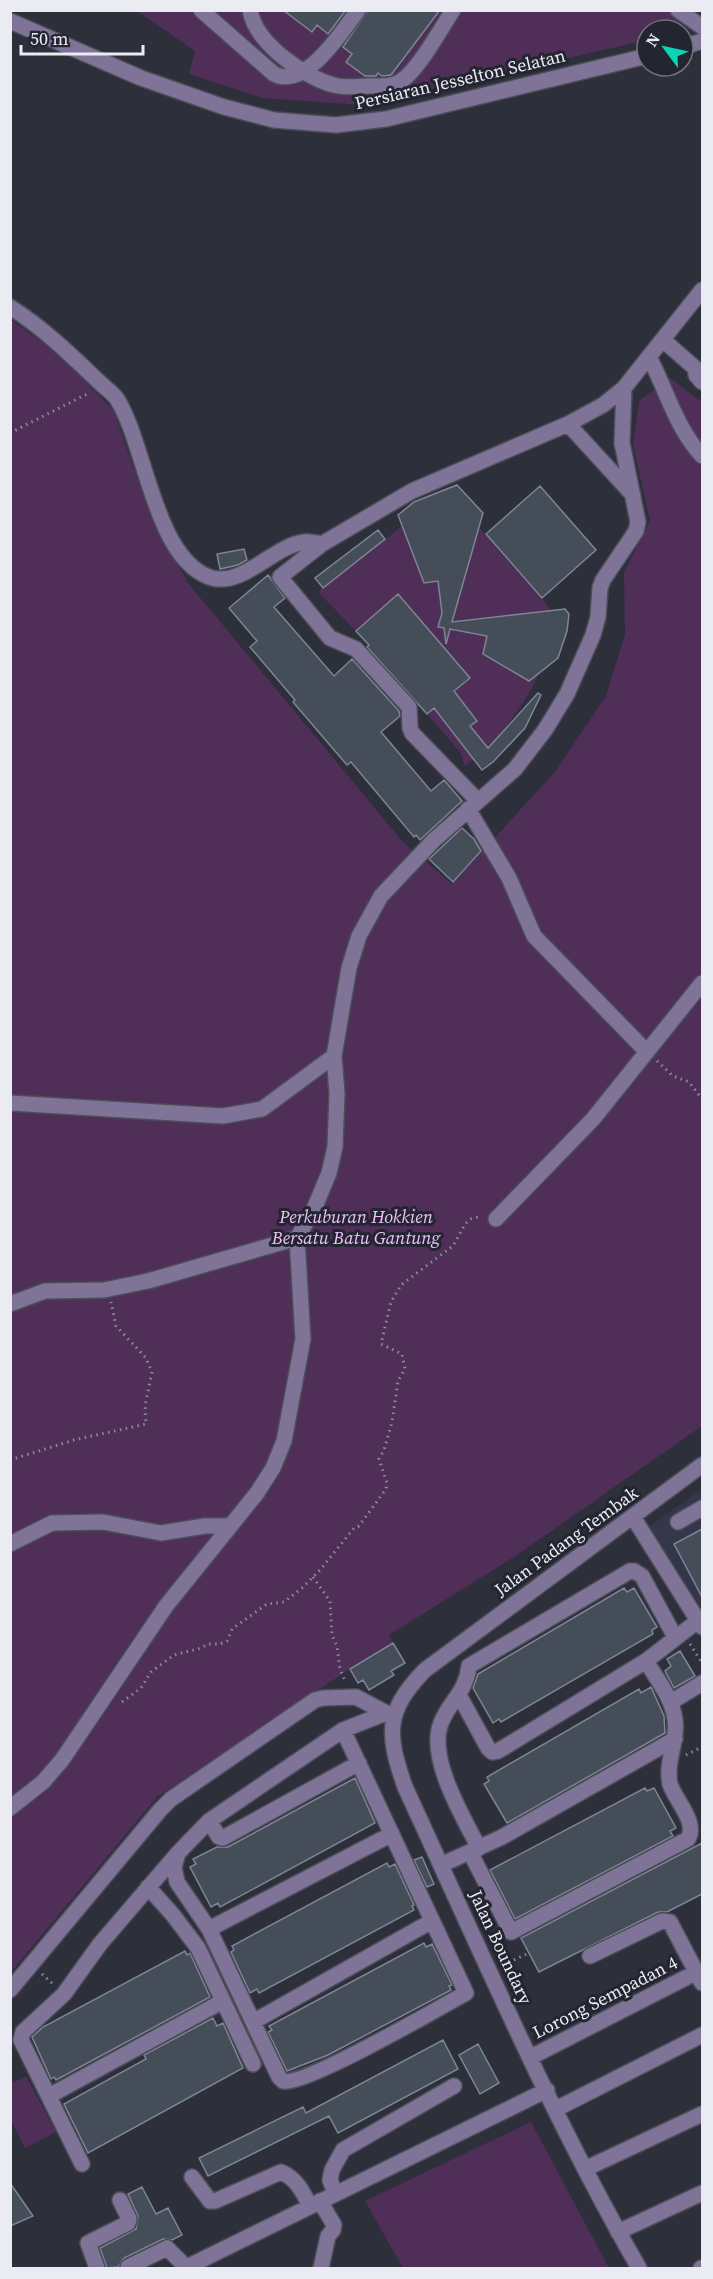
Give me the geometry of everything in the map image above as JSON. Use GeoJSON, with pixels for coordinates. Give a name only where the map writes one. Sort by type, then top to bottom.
{"type":"FeatureCollection","features":[{"type":"Feature","properties":{"kind":"street"},"geometry":{"type":"LineString","coordinates":[[201,10],[274,74],[285,78],[304,72],[317,61],[358,10]]}},
{"type":"Feature","properties":{"kind":"street"},"geometry":{"type":"LineString","coordinates":[[250,10],[259,32],[269,45],[304,72],[337,86],[393,86],[403,80],[412,71],[453,10]]}},
{"type":"Feature","properties":{"kind":"street"},"geometry":{"type":"LineString","coordinates":[[678,10],[702,41]]}},
{"type":"Feature","properties":{"kind":"street","name":"Persiaran Jesselton Selatan"},"geometry":{"type":"LineString","coordinates":[[10,21],[141,78],[224,107],[274,120],[336,125],[397,117],[635,59]]}},
{"type":"Feature","properties":{"kind":"street"},"geometry":{"type":"LineString","coordinates":[[280,577],[322,544],[412,491],[568,424],[603,405],[624,388],[702,290]]}},
{"type":"Feature","properties":{"kind":"street"},"geometry":{"type":"LineString","coordinates":[[10,307],[58,344],[116,397],[125,414],[158,514],[183,558],[196,570],[208,577],[220,580],[243,572],[286,548],[305,541],[322,544]]}},
{"type":"Feature","properties":{"kind":"street"},"geometry":{"type":"LineString","coordinates":[[663,340],[699,363],[696,375],[702,382]]}},
{"type":"Feature","properties":{"kind":"street"},"geometry":{"type":"LineString","coordinates":[[649,357],[665,387],[676,419],[702,456]]}},
{"type":"Feature","properties":{"kind":"street"},"geometry":{"type":"LineString","coordinates":[[10,1808],[43,1782],[62,1760],[166,1606],[257,1493],[273,1468],[284,1441],[303,1339],[297,1238],[314,1209],[329,1173],[335,1147],[337,1093],[334,1056],[349,968],[359,936],[381,896],[434,840],[515,769],[545,730],[567,694],[593,635],[603,579],[636,531],[638,522],[622,443],[624,388]]}},
{"type":"Feature","properties":{"kind":"street"},"geometry":{"type":"LineString","coordinates":[[568,424],[633,495]]}},
{"type":"Feature","properties":{"kind":"street"},"geometry":{"type":"LineString","coordinates":[[264,560],[330,638],[356,649],[409,707],[412,733],[473,805],[509,878],[534,936],[647,1052]]}},
{"type":"Feature","properties":{"kind":"street"},"geometry":{"type":"LineString","coordinates":[[496,1219],[593,1119],[702,982]]}},
{"type":"Feature","properties":{"kind":"street"},"geometry":{"type":"LineString","coordinates":[[10,1103],[223,1116],[262,1108],[334,1056]]}},
{"type":"Feature","properties":{"kind":"street"},"geometry":{"type":"LineString","coordinates":[[10,1304],[45,1291],[105,1290],[148,1281],[297,1238]]}},
{"type":"Feature","properties":{"kind":"street","name":"Jalan Padang Tembak"},"geometry":{"type":"LineString","coordinates":[[455,1647],[702,1465]]}},
{"type":"Feature","properties":{"kind":"street"},"geometry":{"type":"LineString","coordinates":[[678,1522],[702,1508]]}},
{"type":"Feature","properties":{"kind":"street"},"geometry":{"type":"LineString","coordinates":[[459,1695],[488,1748],[495,1751],[646,1661],[675,1637],[700,1624],[633,1518]]}},
{"type":"Feature","properties":{"kind":"street"},"geometry":{"type":"LineString","coordinates":[[10,1544],[52,1523],[103,1522],[161,1533],[205,1526],[230,1526]]}},
{"type":"Feature","properties":{"kind":"street"},"geometry":{"type":"LineString","coordinates":[[469,1666],[630,1571],[642,1576],[675,1637]]}},
{"type":"Feature","properties":{"kind":"street"},"geometry":{"type":"LineString","coordinates":[[455,1647],[469,1666],[467,1681],[441,1723],[438,1750],[474,1850],[511,1932],[684,1842],[690,1835],[691,1827],[670,1780],[675,1717],[671,1702],[646,1661]]}},
{"type":"Feature","properties":{"kind":"street","name":"Jalan Boundary"},"geometry":{"type":"LineString","coordinates":[[455,1647],[416,1680],[390,1715],[394,1757],[405,1787],[547,2091],[585,2169],[639,2268]]}},
{"type":"Feature","properties":{"kind":"street"},"geometry":{"type":"LineString","coordinates":[[671,1702],[702,1683]]}},
{"type":"Feature","properties":{"kind":"street"},"geometry":{"type":"LineString","coordinates":[[10,1990],[171,1799],[304,1705],[323,1698],[360,1698],[390,1715]]}},
{"type":"Feature","properties":{"kind":"street"},"geometry":{"type":"LineString","coordinates":[[82,2164],[20,2037],[23,2032],[64,1994],[100,1944],[208,1821],[343,1730],[390,1715]]}},
{"type":"Feature","properties":{"kind":"street"},"geometry":{"type":"LineString","coordinates":[[178,1853],[174,1867],[177,1882],[209,1929],[279,2077],[286,2083],[340,2060],[466,1993],[343,1730]]}},
{"type":"Feature","properties":{"kind":"street"},"geometry":{"type":"LineString","coordinates":[[441,1864],[512,1832],[675,1739]]}},
{"type":"Feature","properties":{"kind":"street"},"geometry":{"type":"LineString","coordinates":[[208,1821],[219,1837],[223,1838],[359,1763]]}},
{"type":"Feature","properties":{"kind":"street"},"geometry":{"type":"LineString","coordinates":[[209,1929],[392,1834]]}},
{"type":"Feature","properties":{"kind":"street"},"geometry":{"type":"LineString","coordinates":[[148,1887],[198,1948],[253,2064]]}},
{"type":"Feature","properties":{"kind":"street"},"geometry":{"type":"LineString","coordinates":[[253,2022],[432,1921]]}},
{"type":"Feature","properties":{"kind":"street"},"geometry":{"type":"LineString","coordinates":[[590,1956],[667,1921],[700,1977]]}},
{"type":"Feature","properties":{"kind":"street","name":"Lorong Sempadan 4"},"geometry":{"type":"LineString","coordinates":[[531,2057],[700,1977]]}},
{"type":"Feature","properties":{"kind":"street"},"geometry":{"type":"LineString","coordinates":[[49,2096],[223,2001]]}},
{"type":"Feature","properties":{"kind":"street"},"geometry":{"type":"LineString","coordinates":[[556,2109],[702,2035]]}},
{"type":"Feature","properties":{"kind":"street"},"geometry":{"type":"LineString","coordinates":[[335,2193],[330,2180],[332,2170],[343,2150],[454,2086]]}},
{"type":"Feature","properties":{"kind":"street"},"geometry":{"type":"LineString","coordinates":[[127,2268],[167,2248],[186,2268],[547,2091]]}},
{"type":"Feature","properties":{"kind":"street"},"geometry":{"type":"LineString","coordinates":[[585,2169],[702,2114]]}},
{"type":"Feature","properties":{"kind":"street"},"geometry":{"type":"LineString","coordinates":[[192,2177],[210,2201],[215,2201],[281,2172],[290,2175],[334,2225],[328,2236],[321,2268]]}},
{"type":"Feature","properties":{"kind":"street"},"geometry":{"type":"LineString","coordinates":[[618,2232],[702,2193]]}},
{"type":"Feature","properties":{"kind":"street"},"geometry":{"type":"LineString","coordinates":[[97,2268],[88,2243],[128,2223],[129,2219],[120,2200]]}},
{"type":"Feature","properties":{"kind":"path"},"geometry":{"type":"LineString","coordinates":[[10,434],[102,385]]}},
{"type":"Feature","properties":{"kind":"path"},"geometry":{"type":"LineString","coordinates":[[647,1052],[673,1076],[689,1082],[702,1099]]}},
{"type":"Feature","properties":{"kind":"path"},"geometry":{"type":"LineString","coordinates":[[117,1707],[141,1688],[151,1672],[174,1655],[227,1641],[232,1629],[267,1604],[284,1602],[313,1577],[354,1528],[360,1526],[386,1489],[387,1483],[379,1459],[392,1422],[398,1381],[405,1370],[402,1354],[381,1344],[391,1302],[401,1285],[453,1246],[465,1224],[481,1216],[496,1219]]}},
{"type":"Feature","properties":{"kind":"path"},"geometry":{"type":"LineString","coordinates":[[10,1460],[74,1440],[146,1424],[145,1406],[152,1372],[146,1358],[116,1326],[113,1308],[105,1290]]}},
{"type":"Feature","properties":{"kind":"path"},"geometry":{"type":"LineString","coordinates":[[313,1577],[330,1601],[332,1635],[337,1646],[340,1669],[351,1697]]}},
{"type":"Feature","properties":{"kind":"path"},"geometry":{"type":"LineString","coordinates":[[687,1755],[702,1747]]}},
{"type":"Feature","properties":{"kind":"path"},"geometry":{"type":"LineString","coordinates":[[490,1972],[529,1953]]}},
{"type":"Feature","properties":{"kind":"path"},"geometry":{"type":"LineString","coordinates":[[32,1965],[64,1994]]}},
{"type":"Feature","properties":{"kind":"shaded area"},"geometry":{"type":"Polygon","coordinates":[[[702,1489],[702,1609],[648,1527],[702,1489]]]}},
{"type":"Feature","properties":{"kind":"green space"},"geometry":{"type":"Polygon","coordinates":[[[137,11],[702,11],[689,18],[635,18],[635,43],[362,105],[262,98],[189,74],[195,51],[137,11]]]}},
{"type":"Feature","properties":{"kind":"green space","name":"Perkuburan Hokkien Bersatu Batu Gantung"},"geometry":{"type":"Polygon","coordinates":[[[11,320],[60,355],[114,411],[144,498],[188,583],[403,842],[452,884],[555,772],[606,696],[625,634],[624,572],[650,521],[633,445],[639,401],[670,378],[702,402],[702,1426],[514,1557],[389,1635],[393,1643],[158,1796],[11,1972],[11,320]]]}},
{"type":"Feature","properties":{"kind":"green space"},"geometry":{"type":"Polygon","coordinates":[[[453,499],[556,617],[542,665],[526,698],[499,735],[465,766],[460,752],[427,714],[469,677],[399,594],[356,631],[318,592],[420,512],[453,499]]]}},
{"type":"Feature","properties":{"kind":"green space"},"geometry":{"type":"Polygon","coordinates":[[[26,2076],[56,2132],[25,2148],[11,2121],[10,2084],[26,2076]]]}},
{"type":"Feature","properties":{"kind":"green space"},"geometry":{"type":"Polygon","coordinates":[[[531,2122],[609,2268],[403,2268],[365,2201],[531,2122]]]}},
{"type":"Feature","properties":{"kind":"building"},"geometry":{"type":"Polygon","coordinates":[[[283,10],[346,10],[328,34],[317,25],[312,32],[283,10]]]}},
{"type":"Feature","properties":{"kind":"building"},"geometry":{"type":"Polygon","coordinates":[[[368,10],[440,10],[391,75],[382,76],[378,73],[376,76],[365,76],[346,62],[352,54],[343,47],[368,10]]]}},
{"type":"Feature","properties":{"kind":"building"},"geometry":{"type":"Polygon","coordinates":[[[457,485],[483,513],[452,622],[565,609],[569,614],[567,631],[558,658],[529,681],[483,654],[487,636],[450,629],[446,644],[444,628],[438,627],[442,613],[438,581],[424,583],[398,515],[414,502],[457,485]]]}},
{"type":"Feature","properties":{"kind":"building"},"geometry":{"type":"Polygon","coordinates":[[[540,486],[596,550],[542,598],[486,534],[540,486]]]}},
{"type":"Feature","properties":{"kind":"building"},"geometry":{"type":"Polygon","coordinates":[[[378,530],[385,539],[323,588],[315,578],[378,530]]]}},
{"type":"Feature","properties":{"kind":"building"},"geometry":{"type":"Polygon","coordinates":[[[244,549],[247,560],[238,565],[220,569],[217,554],[244,549]]]}},
{"type":"Feature","properties":{"kind":"building"},"geometry":{"type":"Polygon","coordinates":[[[268,575],[285,598],[274,607],[334,676],[352,659],[399,711],[400,716],[381,732],[431,791],[444,780],[462,801],[420,840],[416,835],[414,837],[351,762],[347,765],[250,647],[257,641],[229,608],[268,575]]]}},
{"type":"Feature","properties":{"kind":"building"},"geometry":{"type":"Polygon","coordinates":[[[398,594],[470,678],[454,691],[477,721],[470,726],[488,748],[538,693],[541,695],[525,728],[493,762],[482,770],[434,708],[427,714],[367,647],[369,645],[356,631],[398,594]]]}},
{"type":"Feature","properties":{"kind":"building"},"geometry":{"type":"Polygon","coordinates":[[[462,828],[474,839],[481,851],[453,882],[429,859],[462,828]]]}},
{"type":"Feature","properties":{"kind":"building"},"geometry":{"type":"Polygon","coordinates":[[[702,1529],[702,1597],[674,1544],[702,1529]]]}},
{"type":"Feature","properties":{"kind":"building"},"geometry":{"type":"Polygon","coordinates":[[[624,1588],[627,1592],[634,1588],[657,1627],[652,1630],[653,1634],[501,1722],[499,1719],[493,1723],[473,1688],[478,1674],[624,1588]]]}},
{"type":"Feature","properties":{"kind":"building"},"geometry":{"type":"Polygon","coordinates":[[[393,1643],[405,1663],[391,1671],[394,1675],[369,1690],[363,1680],[358,1683],[350,1669],[393,1643]]]}},
{"type":"Feature","properties":{"kind":"building"},"geometry":{"type":"Polygon","coordinates":[[[680,1651],[695,1676],[674,1688],[665,1671],[671,1666],[667,1659],[680,1651]]]}},
{"type":"Feature","properties":{"kind":"building"},"geometry":{"type":"Polygon","coordinates":[[[651,1687],[664,1716],[665,1733],[507,1823],[484,1784],[489,1781],[487,1777],[639,1689],[641,1693],[651,1687]]]}},
{"type":"Feature","properties":{"kind":"building"},"geometry":{"type":"Polygon","coordinates":[[[355,1778],[375,1823],[220,1907],[218,1903],[211,1907],[190,1867],[196,1864],[193,1859],[217,1847],[228,1847],[355,1778]]]}},
{"type":"Feature","properties":{"kind":"building"},"geometry":{"type":"Polygon","coordinates":[[[645,1788],[647,1791],[654,1788],[676,1828],[670,1831],[673,1836],[515,1919],[490,1870],[645,1788]]]}},
{"type":"Feature","properties":{"kind":"building"},"geometry":{"type":"Polygon","coordinates":[[[702,1843],[702,1894],[667,1912],[658,1912],[539,1972],[521,1938],[702,1843]]]}},
{"type":"Feature","properties":{"kind":"building"},"geometry":{"type":"Polygon","coordinates":[[[422,1857],[434,1884],[427,1887],[414,1860],[422,1857]]]}},
{"type":"Feature","properties":{"kind":"building"},"geometry":{"type":"Polygon","coordinates":[[[387,1863],[389,1867],[395,1864],[414,1905],[412,1906],[414,1910],[259,1993],[257,1989],[250,1993],[231,1952],[234,1950],[232,1946],[387,1863]]]}},
{"type":"Feature","properties":{"kind":"building"},"geometry":{"type":"Polygon","coordinates":[[[424,1943],[426,1947],[432,1944],[452,1985],[449,1986],[451,1990],[328,2055],[287,2071],[268,2032],[272,2030],[269,2026],[424,1943]]]}},
{"type":"Feature","properties":{"kind":"building"},"geometry":{"type":"Polygon","coordinates":[[[185,1951],[187,1955],[190,1953],[210,1997],[56,2080],[54,2077],[51,2079],[32,2037],[43,2027],[185,1951]]]}},
{"type":"Feature","properties":{"kind":"building"},"geometry":{"type":"Polygon","coordinates":[[[213,2018],[217,2026],[223,2023],[243,2068],[88,2153],[64,2104],[146,2059],[144,2055],[213,2018]]]}},
{"type":"Feature","properties":{"kind":"building"},"geometry":{"type":"Polygon","coordinates":[[[443,2040],[458,2069],[338,2133],[329,2116],[208,2176],[199,2158],[303,2107],[306,2113],[443,2040]]]}},
{"type":"Feature","properties":{"kind":"building"},"geometry":{"type":"Polygon","coordinates":[[[478,2044],[499,2083],[480,2094],[459,2055],[478,2044]]]}},
{"type":"Feature","properties":{"kind":"building"},"geometry":{"type":"Polygon","coordinates":[[[10,2183],[33,2216],[10,2226],[10,2183]]]}},
{"type":"Feature","properties":{"kind":"building"},"geometry":{"type":"Polygon","coordinates":[[[142,2187],[156,2214],[168,2208],[182,2235],[172,2240],[163,2239],[124,2258],[118,2267],[107,2268],[100,2248],[136,2229],[138,2216],[128,2194],[142,2187]]]}}]}
